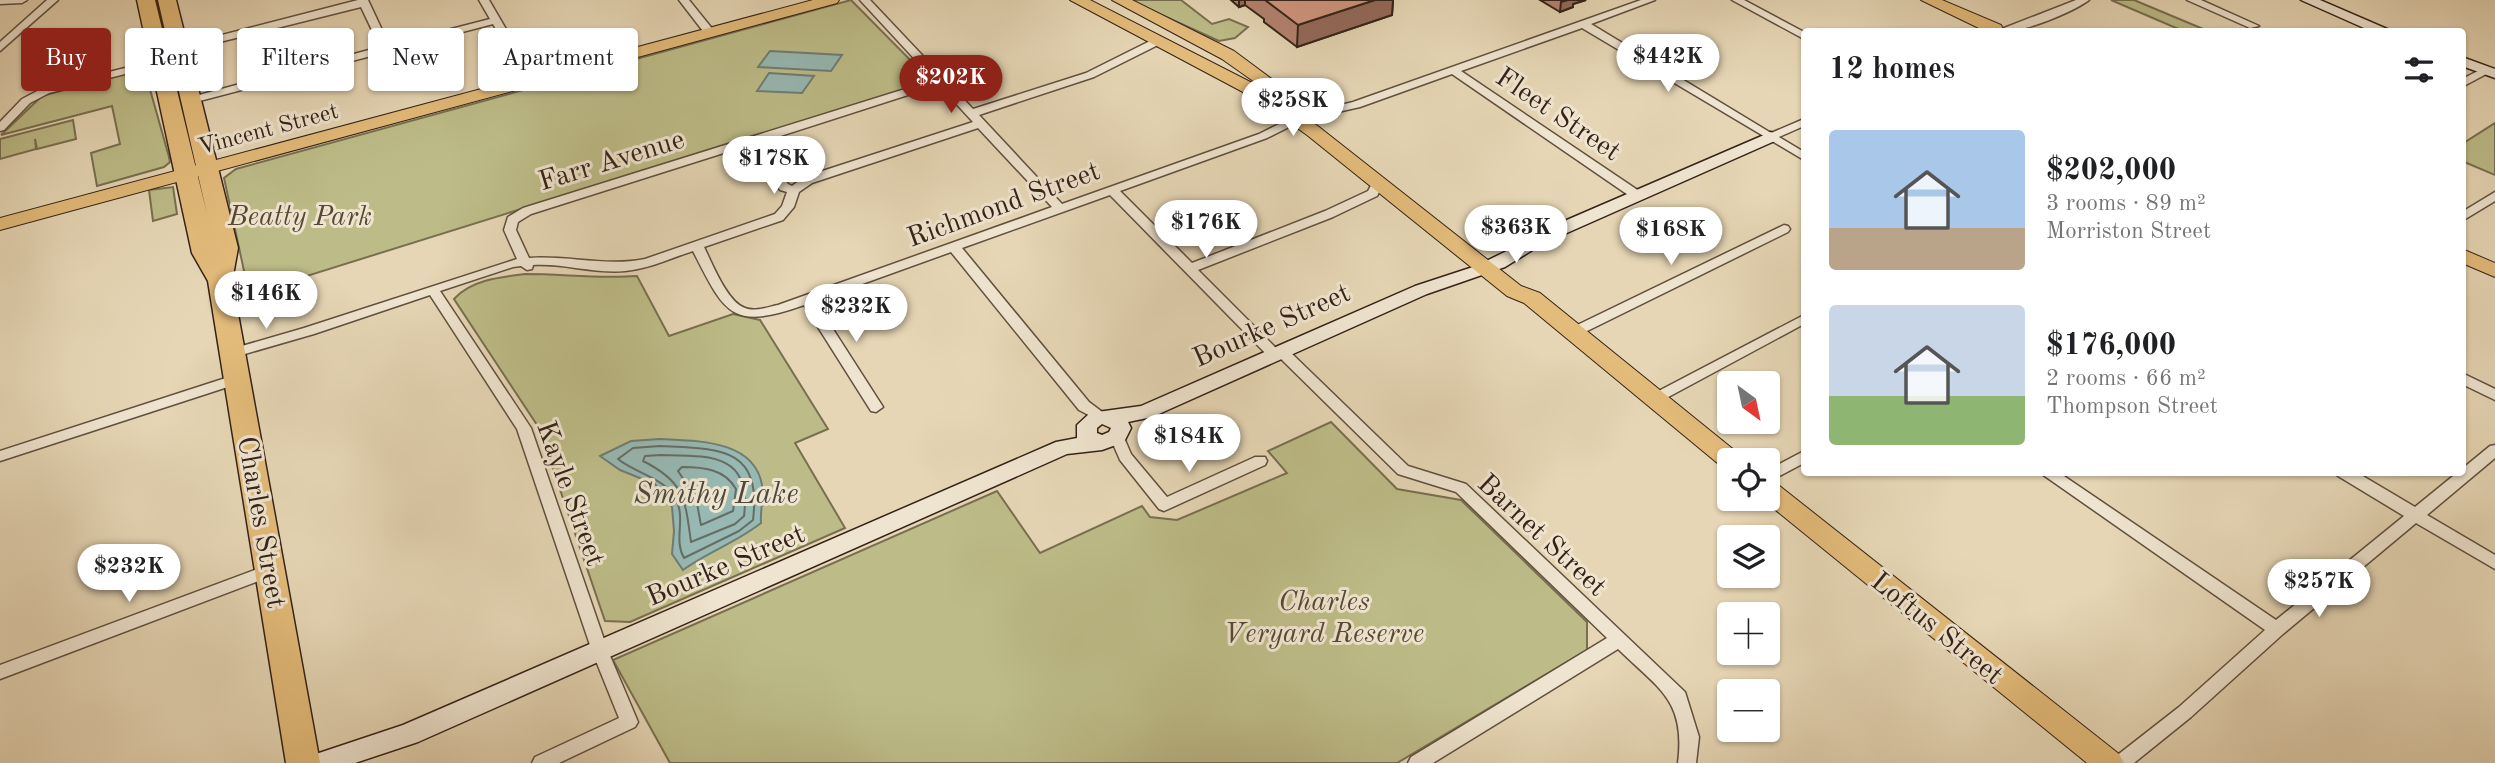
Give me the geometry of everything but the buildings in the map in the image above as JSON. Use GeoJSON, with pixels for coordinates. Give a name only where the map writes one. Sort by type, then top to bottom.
{"type":"FeatureCollection","features":[{"type":"Feature","properties":{"kind":"highway","name":"Charles Street"},"geometry":{"type":"LineString","coordinates":[[146,0],[153,28]]}},
{"type":"Feature","properties":{"kind":"highway","name":"Charles Street"},"geometry":{"type":"LineString","coordinates":[[167,0],[174,28]]}},
{"type":"Feature","properties":{"kind":"highway","name":"Charles Street"},"geometry":{"type":"LineString","coordinates":[[171,91],[197,168]]}},
{"type":"Feature","properties":{"kind":"highway","name":"Charles Street"},"geometry":{"type":"LineString","coordinates":[[190,91],[204,253],[220,281],[303,763]]}},
{"type":"Feature","properties":{"kind":"main road","name":"Vincent Street"},"geometry":{"type":"LineString","coordinates":[[706,28],[814,0]]}},
{"type":"Feature","properties":{"kind":"main road","name":"Vincent Street"},"geometry":{"type":"LineString","coordinates":[[638,48],[706,28],[831,0]]}},
{"type":"Feature","properties":{"kind":"main road"},"geometry":{"type":"LineString","coordinates":[[1078,0],[1307,121],[1378,183],[1485,262]]}},
{"type":"Feature","properties":{"kind":"main road"},"geometry":{"type":"LineString","coordinates":[[1120,0],[1227,55],[1485,262],[1514,290],[1532,298],[1717,450]]}},
{"type":"Feature","properties":{"kind":"main road"},"geometry":{"type":"LineString","coordinates":[[1928,0],[1970,20],[1997,28]]}},
{"type":"Feature","properties":{"kind":"main road","name":"Vincent Street"},"geometry":{"type":"LineString","coordinates":[[0,224],[486,91]]}},
{"type":"Feature","properties":{"kind":"main road","name":"Vincent Street"},"geometry":{"type":"LineString","coordinates":[[0,215],[197,168]]}},
{"type":"Feature","properties":{"kind":"main road"},"geometry":{"type":"LineString","coordinates":[[2466,257],[2495,271]]}},
{"type":"Feature","properties":{"kind":"main road","name":"Loftus Street"},"geometry":{"type":"LineString","coordinates":[[1780,500],[2109,763]]}},
{"type":"Feature","properties":{"kind":"street"},"geometry":{"type":"LineString","coordinates":[[0,1],[22,0]]}},
{"type":"Feature","properties":{"kind":"street"},"geometry":{"type":"LineString","coordinates":[[0,48],[53,0]]}},
{"type":"Feature","properties":{"kind":"street"},"geometry":{"type":"LineString","coordinates":[[484,0],[501,28]]}},
{"type":"Feature","properties":{"kind":"street"},"geometry":{"type":"LineString","coordinates":[[684,0],[706,28]]}},
{"type":"Feature","properties":{"kind":"street"},"geometry":{"type":"LineString","coordinates":[[865,0],[1060,208]]}},
{"type":"Feature","properties":{"kind":"street","name":"Richmond Street"},"geometry":{"type":"LineString","coordinates":[[697,246],[729,303],[739,312],[759,313],[807,299],[954,247],[1263,136],[1286,124],[1307,121],[1650,0]]}},
{"type":"Feature","properties":{"kind":"street"},"geometry":{"type":"LineString","coordinates":[[1737,0],[1801,34]]}},
{"type":"Feature","properties":{"kind":"street"},"geometry":{"type":"LineString","coordinates":[[2009,28],[2084,0]]}},
{"type":"Feature","properties":{"kind":"street"},"geometry":{"type":"LineString","coordinates":[[2192,0],[2254,26]]}},
{"type":"Feature","properties":{"kind":"street"},"geometry":{"type":"LineString","coordinates":[[2308,0],[2373,28]]}},
{"type":"Feature","properties":{"kind":"street"},"geometry":{"type":"LineString","coordinates":[[263,28],[364,1],[376,28]]}},
{"type":"Feature","properties":{"kind":"street"},"geometry":{"type":"LineString","coordinates":[[464,28],[496,20]]}},
{"type":"Feature","properties":{"kind":"street"},"geometry":{"type":"LineString","coordinates":[[1582,23],[1801,155]]}},
{"type":"Feature","properties":{"kind":"street"},"geometry":{"type":"LineString","coordinates":[[972,113],[1090,75],[1158,41]]}},
{"type":"Feature","properties":{"kind":"street"},"geometry":{"type":"LineString","coordinates":[[2466,63],[2490,72]]}},
{"type":"Feature","properties":{"kind":"street","name":"Fleet Street"},"geometry":{"type":"LineString","coordinates":[[1452,70],[1638,196]]}},
{"type":"Feature","properties":{"kind":"street"},"geometry":{"type":"LineString","coordinates":[[0,128],[26,101],[45,91],[125,71]]}},
{"type":"Feature","properties":{"kind":"street"},"geometry":{"type":"LineString","coordinates":[[2466,82],[2490,72]]}},
{"type":"Feature","properties":{"kind":"street"},"geometry":{"type":"LineString","coordinates":[[794,190],[785,187],[752,141],[940,81]]}},
{"type":"Feature","properties":{"kind":"street"},"geometry":{"type":"LineString","coordinates":[[192,100],[237,88]]}},
{"type":"Feature","properties":{"kind":"street","name":"Richmond Street"},"geometry":{"type":"LineString","coordinates":[[1263,136],[1292,130],[1320,113],[1356,104]]}},
{"type":"Feature","properties":{"kind":"street"},"geometry":{"type":"LineString","coordinates":[[0,456],[235,364],[309,331],[469,279],[527,264],[625,267],[697,246],[779,217],[788,207],[794,190],[808,180],[981,123]]}},
{"type":"Feature","properties":{"kind":"street","name":"Bourke Street"},"geometry":{"type":"LineString","coordinates":[[355,763],[409,734],[1063,447],[1100,427],[1145,412],[1485,262],[1527,249],[1536,240],[1801,123]]}},
{"type":"Feature","properties":{"kind":"street","name":"Farr Avenue"},"geometry":{"type":"LineString","coordinates":[[527,264],[510,230],[512,220],[527,211],[752,141]]}},
{"type":"Feature","properties":{"kind":"street"},"geometry":{"type":"LineString","coordinates":[[1191,268],[1329,214],[1373,193],[1378,183]]}},
{"type":"Feature","properties":{"kind":"street","name":"Barnet Street"},"geometry":{"type":"LineString","coordinates":[[1112,190],[1278,353],[1403,470],[1461,488],[1679,697],[1690,737],[1687,763]]}},
{"type":"Feature","properties":{"kind":"street"},"geometry":{"type":"LineString","coordinates":[[2466,214],[2495,196]]}},
{"type":"Feature","properties":{"kind":"street"},"geometry":{"type":"LineString","coordinates":[[1573,333],[1784,229]]}},
{"type":"Feature","properties":{"kind":"street"},"geometry":{"type":"LineString","coordinates":[[954,247],[1164,505],[1260,461]]}},
{"type":"Feature","properties":{"kind":"street","name":"Kayle Street"},"geometry":{"type":"LineString","coordinates":[[433,290],[524,428],[600,651],[629,722],[541,763]]}},
{"type":"Feature","properties":{"kind":"street"},"geometry":{"type":"LineString","coordinates":[[807,299],[876,407]]}},
{"type":"Feature","properties":{"kind":"street"},"geometry":{"type":"LineString","coordinates":[[1654,399],[1801,321]]}},
{"type":"Feature","properties":{"kind":"street"},"geometry":{"type":"LineString","coordinates":[[2466,379],[2495,395]]}},
{"type":"Feature","properties":{"kind":"street"},"geometry":{"type":"LineString","coordinates":[[2466,474],[2495,450]]}},
{"type":"Feature","properties":{"kind":"street"},"geometry":{"type":"LineString","coordinates":[[1780,470],[1801,458]]}},
{"type":"Feature","properties":{"kind":"street"},"geometry":{"type":"LineString","coordinates":[[2052,476],[2277,629]]}},
{"type":"Feature","properties":{"kind":"street"},"geometry":{"type":"LineString","coordinates":[[2350,476],[2495,563]]}},
{"type":"Feature","properties":{"kind":"street"},"geometry":{"type":"LineString","coordinates":[[2121,763],[2185,712],[2277,629],[2463,476]]}},
{"type":"Feature","properties":{"kind":"street"},"geometry":{"type":"LineString","coordinates":[[0,672],[271,570]]}},
{"type":"Feature","properties":{"kind":"street"},"geometry":{"type":"LineString","coordinates":[[1417,763],[1618,640]]}},
{"type":"Feature","properties":{"kind":"street","name":"Bourke Street"},"geometry":{"type":"LineString","coordinates":[[322,763],[409,734]]}},
{"type":"Feature","properties":{"kind":"green space","name":"Beatty Park"},"geometry":{"type":"Polygon","coordinates":[[[851,0],[931,81],[249,294],[224,178],[236,169],[520,91],[638,91],[638,59],[851,0]]]}},
{"type":"Feature","properties":{"kind":"green space"},"geometry":{"type":"Polygon","coordinates":[[[1129,0],[1181,0],[1212,24],[1229,19],[1248,27],[1235,38],[1219,41],[1129,0]]]}},
{"type":"Feature","properties":{"kind":"green space"},"geometry":{"type":"Polygon","coordinates":[[[2111,0],[2134,0],[2201,28],[2176,28],[2111,0]]]}},
{"type":"Feature","properties":{"kind":"green space"},"geometry":{"type":"Polygon","coordinates":[[[125,73],[125,91],[150,91],[170,162],[164,167],[97,186],[91,153],[120,144],[112,106],[1,135],[42,96],[60,91],[111,91],[111,77],[125,73]]]}},
{"type":"Feature","properties":{"kind":"green space"},"geometry":{"type":"Polygon","coordinates":[[[73,120],[76,139],[37,149],[35,139],[36,149],[0,159],[0,139],[73,120]]]}},
{"type":"Feature","properties":{"kind":"green space"},"geometry":{"type":"Polygon","coordinates":[[[2495,123],[2495,175],[2466,163],[2466,141],[2495,123]]]}},
{"type":"Feature","properties":{"kind":"green space"},"geometry":{"type":"Polygon","coordinates":[[[173,187],[177,214],[153,221],[149,190],[173,187]]]}},
{"type":"Feature","properties":{"kind":"green space"},"geometry":{"type":"Polygon","coordinates":[[[525,274],[637,276],[669,336],[733,314],[760,320],[828,429],[795,443],[845,528],[630,622],[605,621],[539,428],[454,299],[477,284],[525,274]]]}},
{"type":"Feature","properties":{"kind":"green space","name":"Charles Veryard Reserve"},"geometry":{"type":"Polygon","coordinates":[[[1331,422],[1397,489],[1461,500],[1587,622],[1587,650],[1397,763],[670,763],[613,660],[997,491],[1040,553],[1142,506],[1150,517],[1177,520],[1287,473],[1268,451],[1331,422]]]}},
{"type":"Feature","properties":{"kind":"water"},"geometry":{"type":"Polygon","coordinates":[[[770,51],[842,55],[831,71],[758,67],[770,51]]]}},
{"type":"Feature","properties":{"kind":"water"},"geometry":{"type":"Polygon","coordinates":[[[769,73],[814,76],[802,93],[757,91],[769,73]]]}},
{"type":"Feature","properties":{"kind":"water","name":"Smithy Lake"},"geometry":{"type":"Polygon","coordinates":[[[660,439],[706,442],[735,451],[748,459],[757,470],[762,485],[761,523],[683,570],[672,554],[672,507],[655,484],[620,470],[600,456],[631,441],[660,439]]]}}]}
